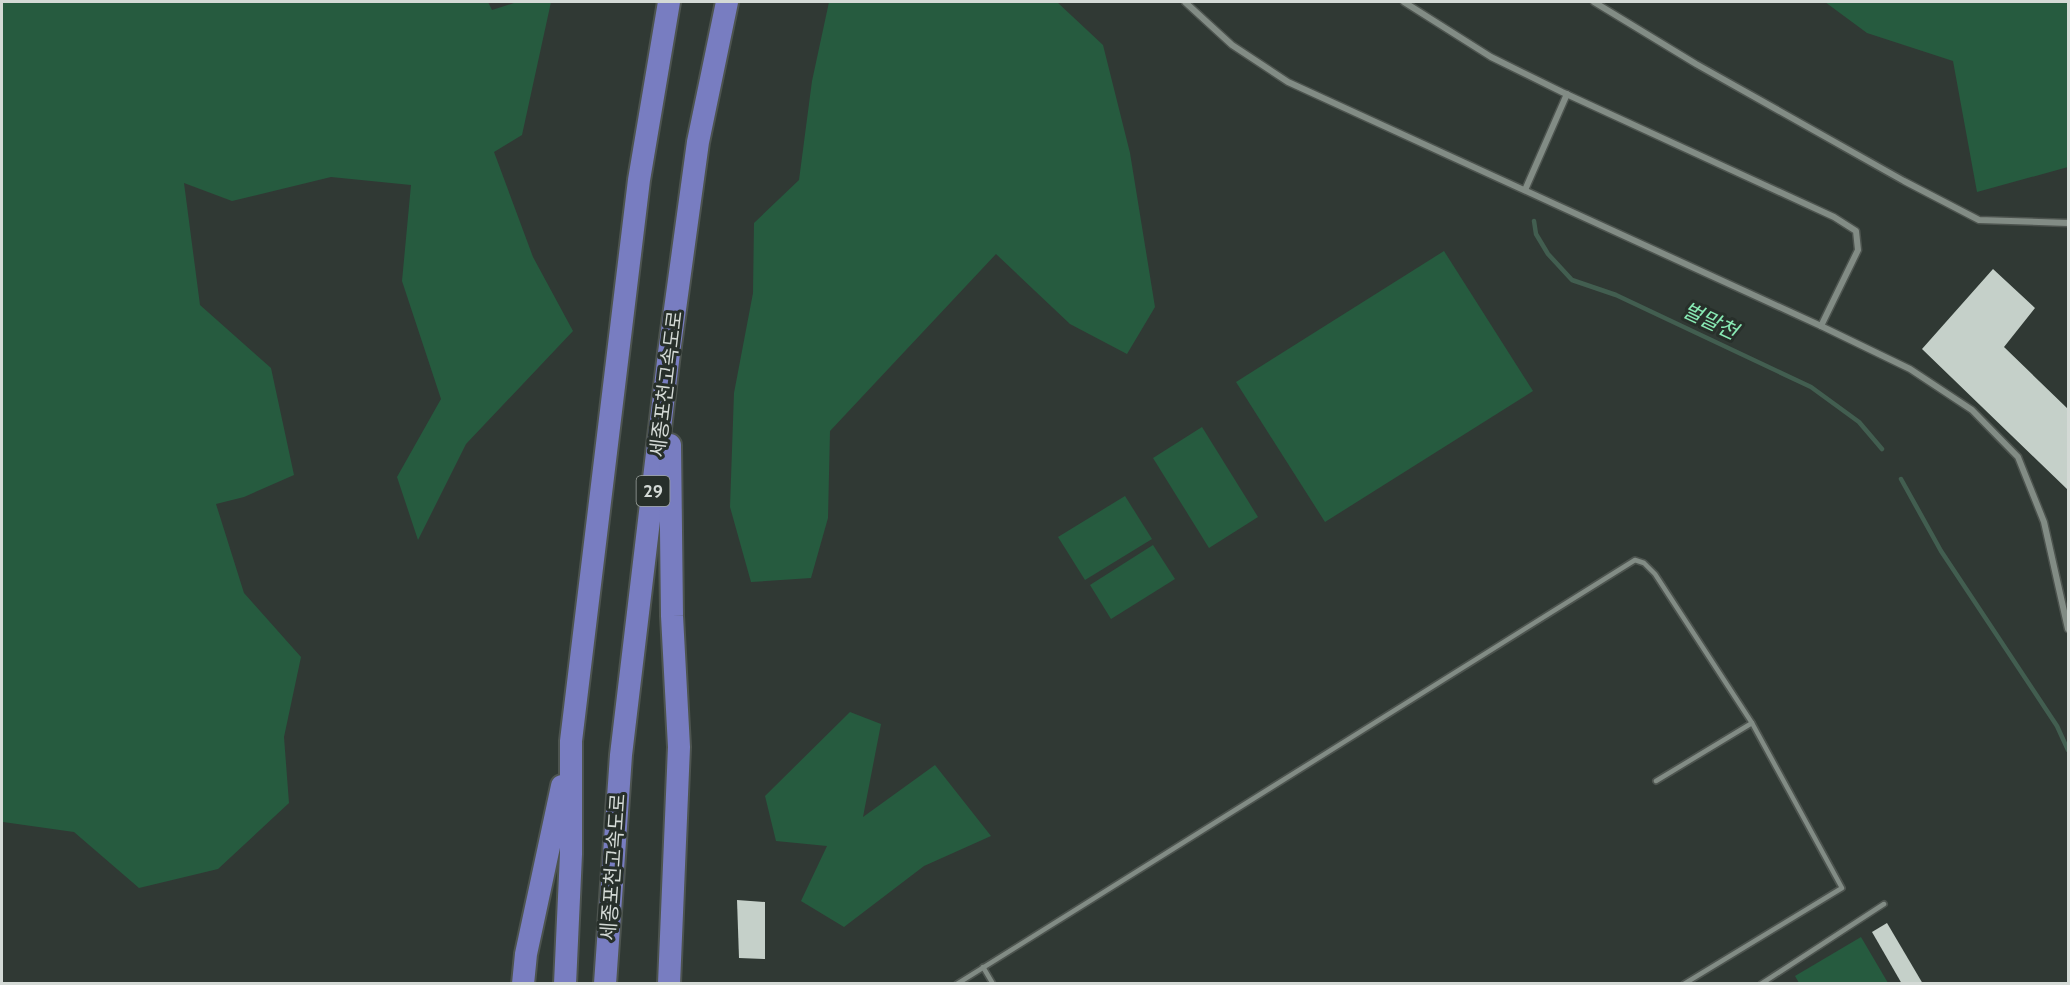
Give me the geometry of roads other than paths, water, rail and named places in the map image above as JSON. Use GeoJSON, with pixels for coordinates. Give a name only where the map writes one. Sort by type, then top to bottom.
{"type":"FeatureCollection","features":[{"type":"Feature","properties":{"kind":"highway","name":"세종포천고속도로"},"geometry":{"type":"LineString","coordinates":[[566,984],[571,854],[571,741],[639,180],[669,2]]}},
{"type":"Feature","properties":{"kind":"highway","name":"세종포천고속도로"},"geometry":{"type":"LineString","coordinates":[[606,984],[621,755],[669,353],[698,142],[727,2]]}},
{"type":"Feature","properties":{"kind":"highway"},"geometry":{"type":"LineString","coordinates":[[669,353],[672,616],[679,747],[669,984]]}},
{"type":"Feature","properties":{"kind":"highway"},"geometry":{"type":"LineString","coordinates":[[523,984],[526,954],[571,741]]}},
{"type":"Feature","properties":{"kind":"street"},"geometry":{"type":"LineString","coordinates":[[1404,2],[1491,57],[1834,217],[1856,231],[1858,250],[1821,326]]}},
{"type":"Feature","properties":{"kind":"street"},"geometry":{"type":"LineString","coordinates":[[1594,2],[1696,64],[1904,181],[1979,220],[2068,223]]}},
{"type":"Feature","properties":{"kind":"street"},"geometry":{"type":"LineString","coordinates":[[1189,3],[1232,45],[1288,82],[1821,326],[1910,369],[1972,410],[2018,457],[2044,522],[2068,629]]}},
{"type":"Feature","properties":{"kind":"street"},"geometry":{"type":"LineString","coordinates":[[1525,190],[1567,94]]}},
{"type":"Feature","properties":{"kind":"lane"},"geometry":{"type":"LineString","coordinates":[[957,984],[1635,560],[1644,563],[1655,574],[1752,723],[1842,888],[1684,984]]}},
{"type":"Feature","properties":{"kind":"lane"},"geometry":{"type":"LineString","coordinates":[[1656,781],[1752,723]]}},
{"type":"Feature","properties":{"kind":"lane"},"geometry":{"type":"LineString","coordinates":[[1761,984],[1884,904]]}},
{"type":"Feature","properties":{"kind":"lane"},"geometry":{"type":"LineString","coordinates":[[983,967],[993,984]]}},
{"type":"Feature","properties":{"kind":"waterway","name":"벌말천"},"geometry":{"type":"LineString","coordinates":[[1534,221],[1536,234],[1548,254],[1572,280],[1616,295],[1811,387],[1859,422],[1882,449]]}},
{"type":"Feature","properties":{"kind":"waterway","name":"벌말천"},"geometry":{"type":"LineString","coordinates":[[1901,479],[1941,551],[2057,726],[2068,750]]}}]}
